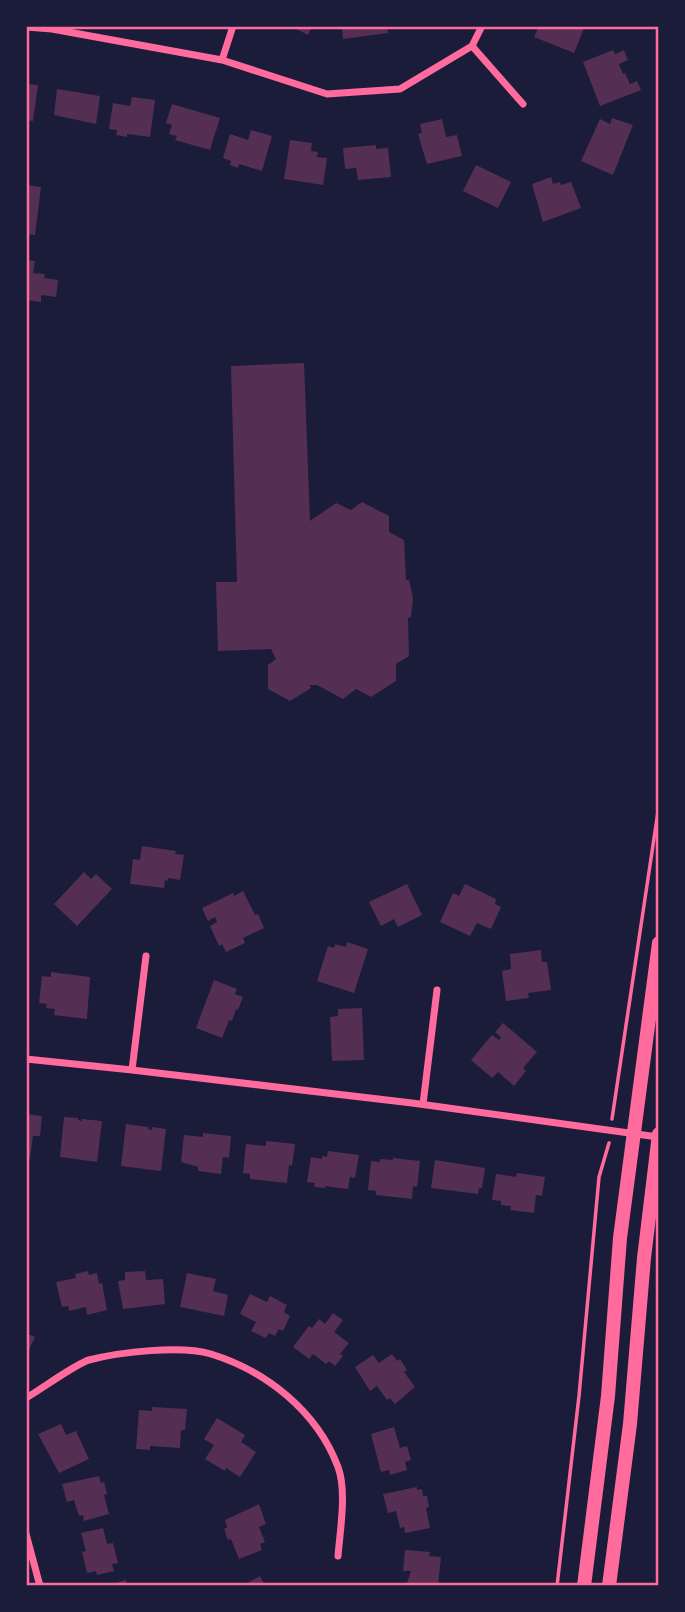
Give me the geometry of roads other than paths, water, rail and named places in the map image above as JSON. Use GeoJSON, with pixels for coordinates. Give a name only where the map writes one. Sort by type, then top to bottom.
{"type":"FeatureCollection","features":[{"type":"Feature","properties":{"kind":"main road"},"geometry":{"type":"LineString","coordinates":[[584,1586],[608,1396],[620,1238],[659,943]]}},
{"type":"Feature","properties":{"kind":"main road"},"geometry":{"type":"LineString","coordinates":[[609,1586],[630,1424],[644,1258],[659,1135]]}},
{"type":"Feature","properties":{"kind":"street"},"geometry":{"type":"LineString","coordinates":[[222,60],[233,26]]}},
{"type":"Feature","properties":{"kind":"street"},"geometry":{"type":"LineString","coordinates":[[26,27],[52,29],[222,60],[327,94],[400,89],[472,46],[482,26]]}},
{"type":"Feature","properties":{"kind":"street"},"geometry":{"type":"LineString","coordinates":[[472,46],[523,104]]}},
{"type":"Feature","properties":{"kind":"street"},"geometry":{"type":"LineString","coordinates":[[132,1070],[146,956]]}},
{"type":"Feature","properties":{"kind":"street"},"geometry":{"type":"LineString","coordinates":[[423,1104],[437,990]]}},
{"type":"Feature","properties":{"kind":"street"},"geometry":{"type":"LineString","coordinates":[[26,1059],[423,1104],[633,1134],[659,1135]]}},
{"type":"Feature","properties":{"kind":"street"},"geometry":{"type":"LineString","coordinates":[[26,1398],[87,1360],[174,1349],[209,1353],[271,1382],[301,1408],[338,1468],[342,1503],[338,1556]]}},
{"type":"Feature","properties":{"kind":"street"},"geometry":{"type":"LineString","coordinates":[[26,1534],[40,1586]]}}]}
